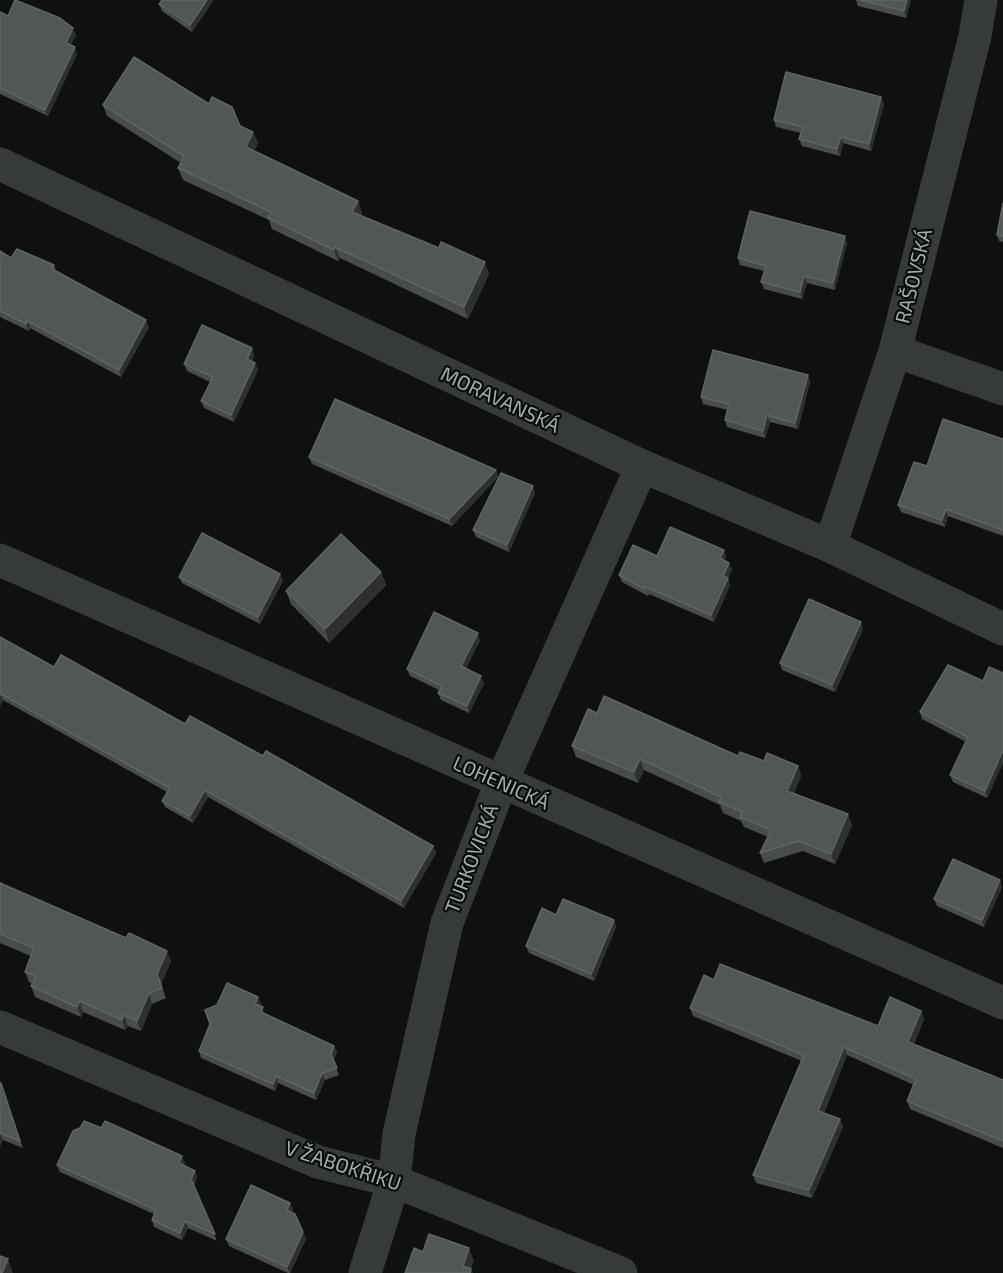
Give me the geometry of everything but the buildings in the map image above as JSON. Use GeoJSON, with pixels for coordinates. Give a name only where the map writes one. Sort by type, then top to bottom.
{"type":"FeatureCollection","features":[{"type":"Feature","properties":{"kind":"street","name":"RAŠOVSKÁ"},"geometry":{"type":"LineString","coordinates":[[830,546],[895,351],[989,36],[981,0]]}},
{"type":"Feature","properties":{"kind":"street","name":"MORAVANSKÁ"},"geometry":{"type":"LineString","coordinates":[[0,164],[642,466],[830,546],[1003,629]]}},
{"type":"Feature","properties":{"kind":"street"},"geometry":{"type":"LineString","coordinates":[[895,351],[1003,389]]}},
{"type":"Feature","properties":{"kind":"street","name":"TURKOVICKÁ"},"geometry":{"type":"LineString","coordinates":[[364,1273],[394,1181],[399,1134],[447,923],[501,783],[642,466]]}},
{"type":"Feature","properties":{"kind":"street","name":"LOHENICKÁ"},"geometry":{"type":"LineString","coordinates":[[0,560],[1003,1004]]}},
{"type":"Feature","properties":{"kind":"street","name":"V ŽABOKŘIKU"},"geometry":{"type":"LineString","coordinates":[[0,1027],[318,1162],[394,1181],[621,1273]]}}]}
